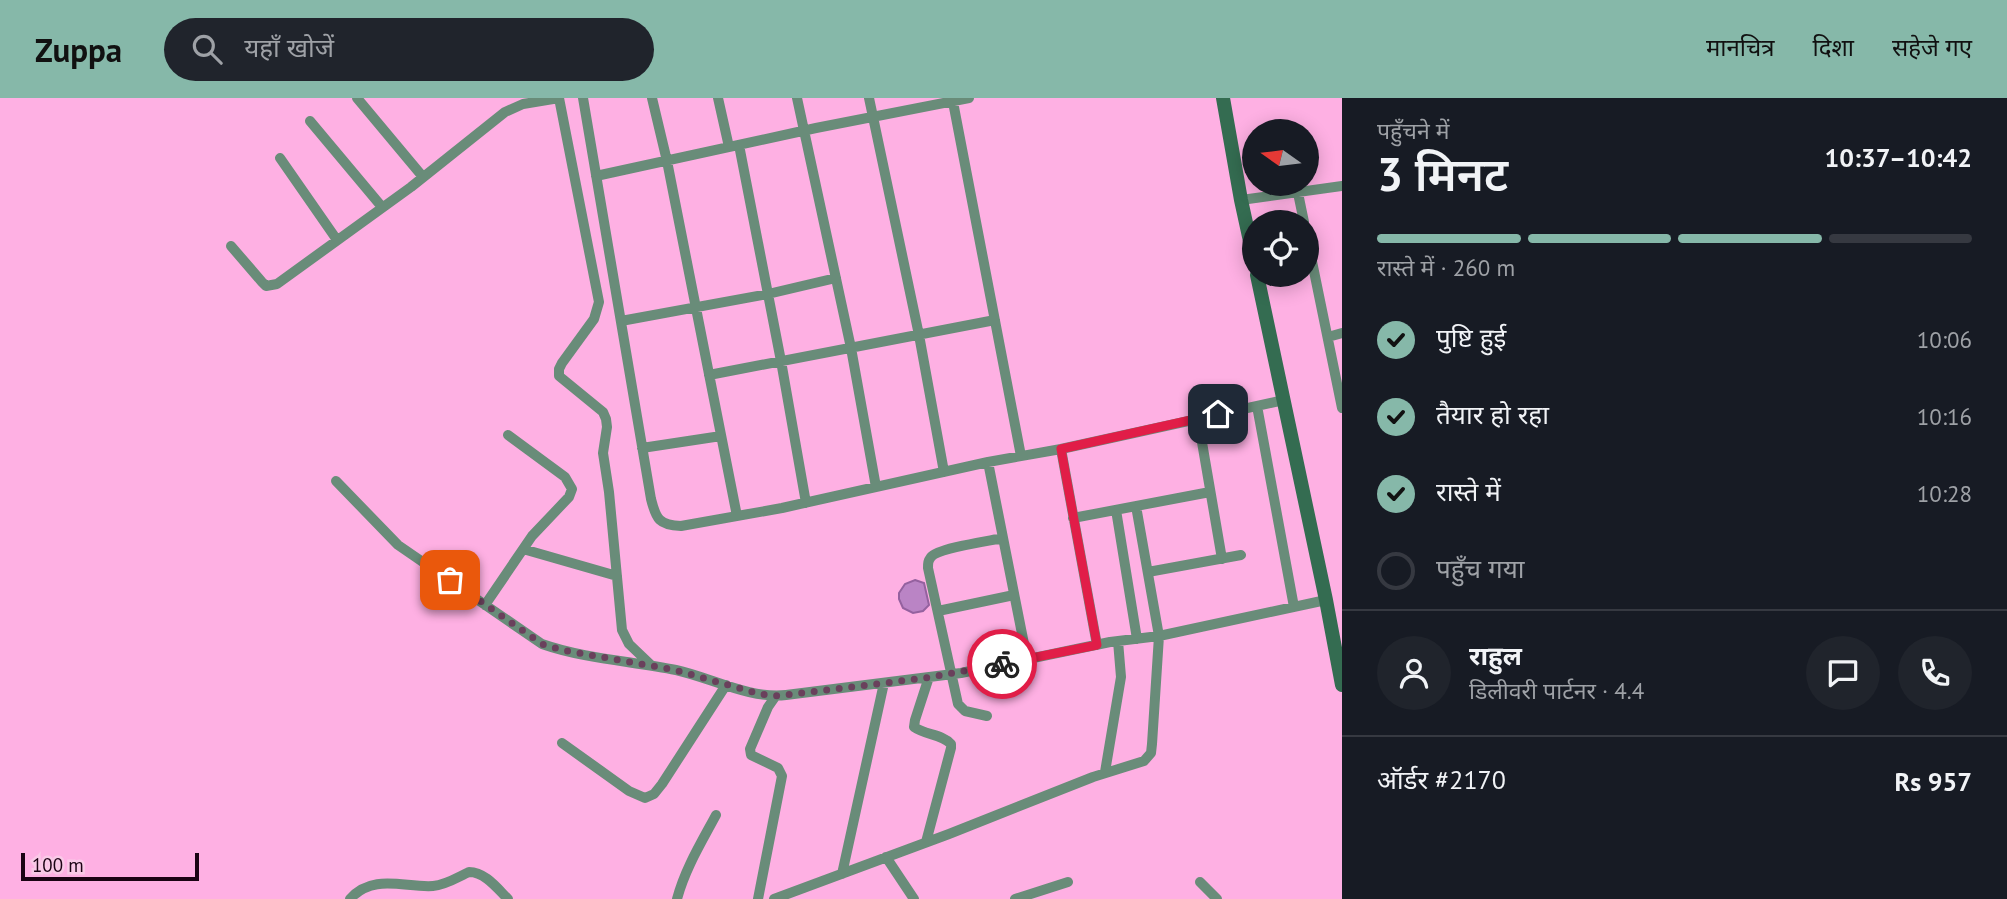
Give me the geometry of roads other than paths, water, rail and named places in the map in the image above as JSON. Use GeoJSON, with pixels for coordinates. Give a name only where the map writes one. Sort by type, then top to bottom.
{"type":"FeatureCollection","features":[{"type":"Feature","properties":{"kind":"street"},"geometry":{"type":"LineString","coordinates":[[357,98],[423,177]]}},
{"type":"Feature","properties":{"kind":"street"},"geometry":{"type":"LineString","coordinates":[[231,246],[261,282],[272,286],[423,177],[505,113],[523,104],[559,98],[599,302],[594,319],[562,363],[559,376],[603,412],[606,419],[603,453],[622,630],[624,638],[652,666]]}},
{"type":"Feature","properties":{"kind":"street"},"geometry":{"type":"LineString","coordinates":[[583,98],[653,507],[660,522],[668,526],[681,526],[806,503],[1284,400]]}},
{"type":"Feature","properties":{"kind":"street"},"geometry":{"type":"LineString","coordinates":[[652,98],[667,161],[737,516]]}},
{"type":"Feature","properties":{"kind":"street"},"geometry":{"type":"LineString","coordinates":[[718,98],[734,146],[768,294],[806,503]]}},
{"type":"Feature","properties":{"kind":"street"},"geometry":{"type":"LineString","coordinates":[[797,98],[851,348],[876,487]]}},
{"type":"Feature","properties":{"kind":"street"},"geometry":{"type":"LineString","coordinates":[[869,98],[919,335],[944,472]]}},
{"type":"Feature","properties":{"kind":"street"},"geometry":{"type":"LineString","coordinates":[[596,176],[936,101],[953,102],[969,98]]}},
{"type":"Feature","properties":{"kind":"street"},"geometry":{"type":"LineString","coordinates":[[1223,98],[1243,210]]}},
{"type":"Feature","properties":{"kind":"street"},"geometry":{"type":"LineString","coordinates":[[953,102],[1021,456]]}},
{"type":"Feature","properties":{"kind":"street"},"geometry":{"type":"LineString","coordinates":[[310,121],[382,207]]}},
{"type":"Feature","properties":{"kind":"street"},"geometry":{"type":"LineString","coordinates":[[280,158],[337,240]]}},
{"type":"Feature","properties":{"kind":"street"},"geometry":{"type":"LineString","coordinates":[[1320,189],[1342,186]]}},
{"type":"Feature","properties":{"kind":"street"},"geometry":{"type":"LineString","coordinates":[[1241,200],[1270,196]]}},
{"type":"Feature","properties":{"kind":"street"},"geometry":{"type":"LineString","coordinates":[[621,321],[768,294],[836,278]]}},
{"type":"Feature","properties":{"kind":"street"},"geometry":{"type":"LineString","coordinates":[[1260,287],[1342,685]]}},
{"type":"Feature","properties":{"kind":"street"},"geometry":{"type":"LineString","coordinates":[[1318,287],[1342,408]]}},
{"type":"Feature","properties":{"kind":"street"},"geometry":{"type":"LineString","coordinates":[[709,375],[995,320]]}},
{"type":"Feature","properties":{"kind":"street"},"geometry":{"type":"LineString","coordinates":[[1328,337],[1342,333]]}},
{"type":"Feature","properties":{"kind":"street"},"geometry":{"type":"LineString","coordinates":[[1257,406],[1294,607]]}},
{"type":"Feature","properties":{"kind":"street"},"geometry":{"type":"LineString","coordinates":[[1198,419],[1222,559]]}},
{"type":"Feature","properties":{"kind":"street"},"geometry":{"type":"LineString","coordinates":[[485,605],[532,536],[569,497],[572,489],[565,477],[508,435]]}},
{"type":"Feature","properties":{"kind":"street"},"geometry":{"type":"LineString","coordinates":[[642,448],[721,436]]}},
{"type":"Feature","properties":{"kind":"street"},"geometry":{"type":"LineString","coordinates":[[1061,449],[1097,645]]}},
{"type":"Feature","properties":{"kind":"street"},"geometry":{"type":"LineString","coordinates":[[988,462],[1027,659]]}},
{"type":"Feature","properties":{"kind":"street"},"geometry":{"type":"LineString","coordinates":[[336,481],[398,545],[542,644],[692,674],[775,696],[953,674],[1118,641],[1159,636],[1326,600]]}},
{"type":"Feature","properties":{"kind":"street"},"geometry":{"type":"LineString","coordinates":[[1073,518],[1210,492]]}},
{"type":"Feature","properties":{"kind":"street"},"geometry":{"type":"LineString","coordinates":[[774,899],[1105,772],[1144,761],[1151,753],[1159,636],[1136,506]]}},
{"type":"Feature","properties":{"kind":"street"},"geometry":{"type":"LineString","coordinates":[[1116,510],[1137,639]]}},
{"type":"Feature","properties":{"kind":"street"},"geometry":{"type":"LineString","coordinates":[[987,716],[965,711],[958,704],[928,568],[931,557],[940,551],[1003,538]]}},
{"type":"Feature","properties":{"kind":"street"},"geometry":{"type":"LineString","coordinates":[[523,549],[617,576]]}},
{"type":"Feature","properties":{"kind":"street"},"geometry":{"type":"LineString","coordinates":[[1148,572],[1241,555]]}},
{"type":"Feature","properties":{"kind":"street"},"geometry":{"type":"LineString","coordinates":[[938,611],[1014,595]]}},
{"type":"Feature","properties":{"kind":"street"},"geometry":{"type":"LineString","coordinates":[[1105,772],[1121,677],[1118,641]]}},
{"type":"Feature","properties":{"kind":"street"},"geometry":{"type":"LineString","coordinates":[[926,842],[951,748],[947,740],[914,727],[929,677]]}},
{"type":"Feature","properties":{"kind":"street"},"geometry":{"type":"LineString","coordinates":[[842,874],[884,683]]}},
{"type":"Feature","properties":{"kind":"street"},"geometry":{"type":"LineString","coordinates":[[562,743],[629,791],[645,798],[654,794],[662,784],[726,685]]}},
{"type":"Feature","properties":{"kind":"street"},"geometry":{"type":"LineString","coordinates":[[758,899],[782,776],[778,768],[751,755],[750,752],[775,696]]}},
{"type":"Feature","properties":{"kind":"street"},"geometry":{"type":"LineString","coordinates":[[677,899],[682,880],[716,815]]}},
{"type":"Feature","properties":{"kind":"street"},"geometry":{"type":"LineString","coordinates":[[886,857],[914,899]]}},
{"type":"Feature","properties":{"kind":"street"},"geometry":{"type":"LineString","coordinates":[[351,899],[360,890],[385,882],[436,885],[475,872],[484,876],[508,899]]}},
{"type":"Feature","properties":{"kind":"street"},"geometry":{"type":"LineString","coordinates":[[1015,899],[1068,882]]}},
{"type":"Feature","properties":{"kind":"street"},"geometry":{"type":"LineString","coordinates":[[1200,882],[1217,899]]}}]}
